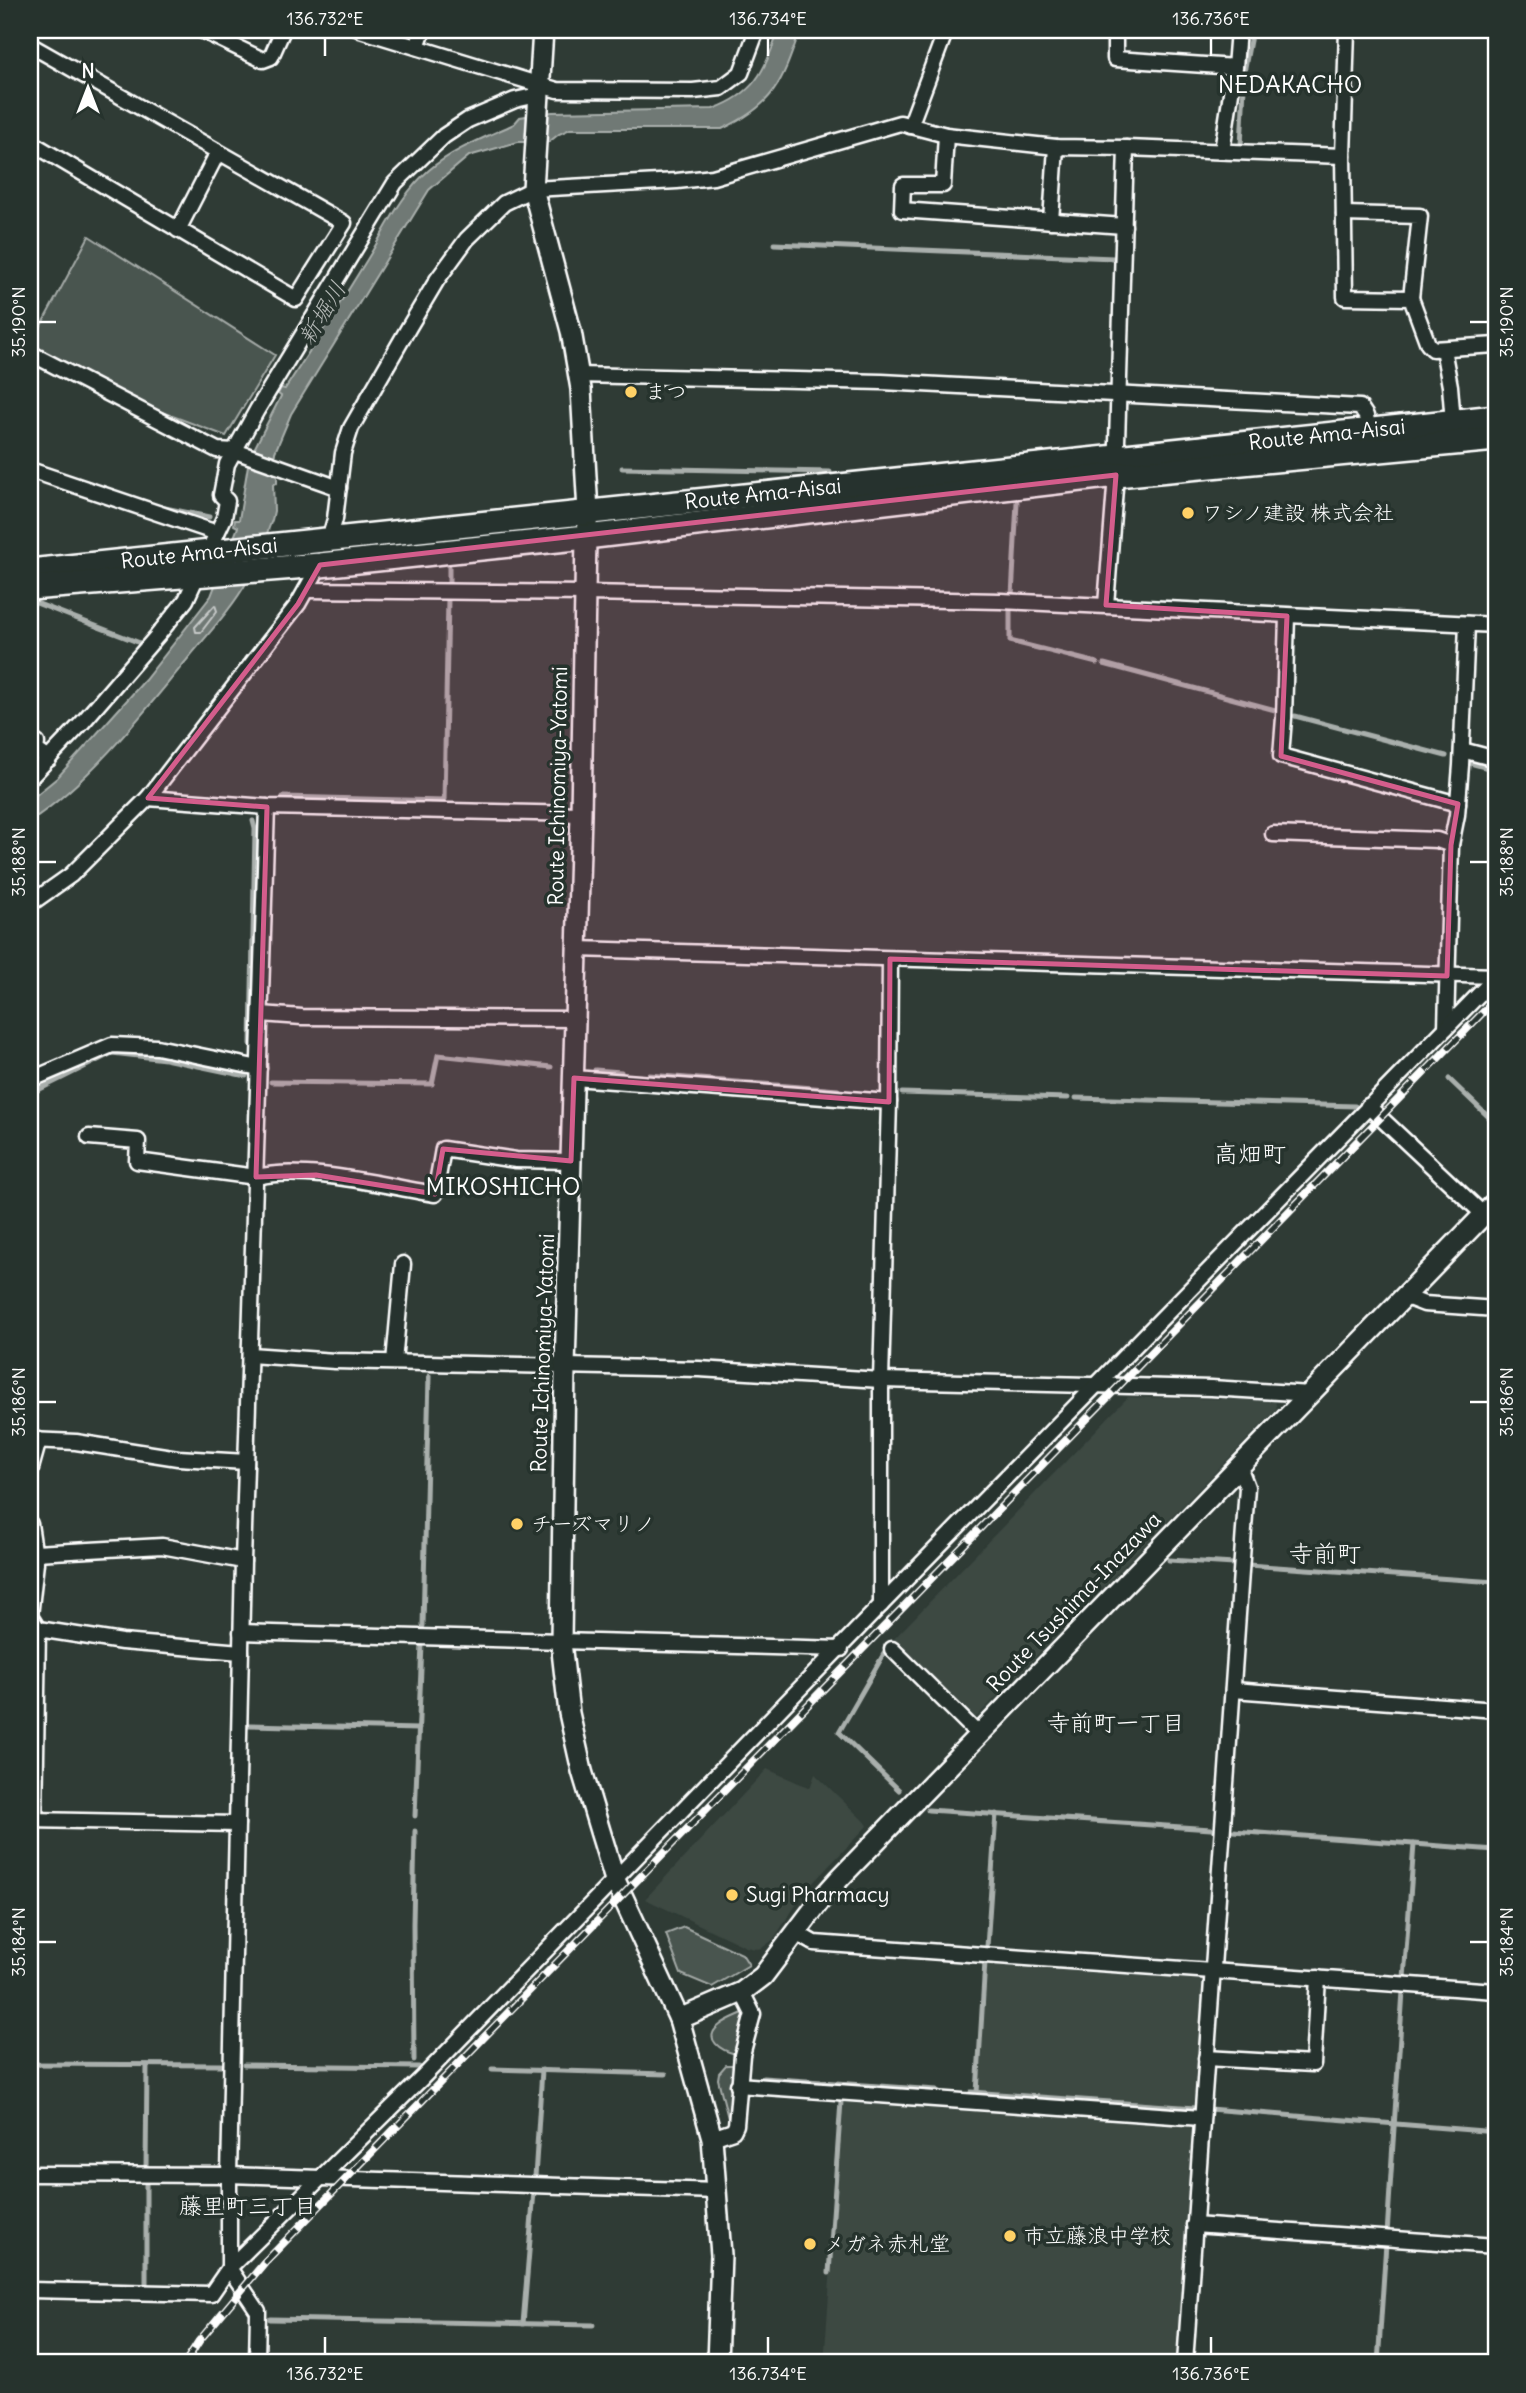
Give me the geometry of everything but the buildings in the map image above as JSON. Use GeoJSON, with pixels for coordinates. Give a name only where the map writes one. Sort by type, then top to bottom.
{"type":"FeatureCollection","features":[{"type":"Feature","properties":{"kind":"main road","name":"Route Ichinomiya-Yatomi"},"geometry":{"type":"LineString","coordinates":[[538,31],[533,189],[571,331],[578,375],[588,512],[565,1367],[561,1642],[569,1713],[582,1772],[615,1880],[679,2019],[712,2138],[721,2255],[717,2363]]}},
{"type":"Feature","properties":{"kind":"main road","name":"Route Ama-Aisai"},"geometry":{"type":"LineString","coordinates":[[35,568],[209,557],[256,570],[320,565],[586,537],[1368,431],[1496,417]]}},
{"type":"Feature","properties":{"kind":"main road","name":"Route Ama-Aisai"},"geometry":{"type":"LineString","coordinates":[[30,588],[269,547],[588,512],[1116,467],[1496,439]]}},
{"type":"Feature","properties":{"kind":"main road","name":"Route Tsushima-Inazawa"},"geometry":{"type":"LineString","coordinates":[[679,2019],[742,1992],[763,1976],[840,1878],[1490,1209]]}},
{"type":"Feature","properties":{"kind":"street"},"geometry":{"type":"LineString","coordinates":[[201,30],[263,60],[271,57],[283,30]]}},
{"type":"Feature","properties":{"kind":"street"},"geometry":{"type":"LineString","coordinates":[[360,30],[416,47],[538,94]]}},
{"type":"Feature","properties":{"kind":"street"},"geometry":{"type":"LineString","coordinates":[[416,47],[423,30]]}},
{"type":"Feature","properties":{"kind":"street"},"geometry":{"type":"LineString","coordinates":[[30,778],[186,600],[209,557],[224,518],[227,500],[221,495],[227,464],[286,360],[395,183],[444,136],[468,120],[515,100],[557,90],[693,91],[721,88],[741,73],[757,30]]}},
{"type":"Feature","properties":{"kind":"street"},"geometry":{"type":"LineString","coordinates":[[910,126],[946,30]]}},
{"type":"Feature","properties":{"kind":"street"},"geometry":{"type":"LineString","coordinates":[[1115,30],[1115,59],[1235,66]]}},
{"type":"Feature","properties":{"kind":"street"},"geometry":{"type":"LineString","coordinates":[[1222,151],[1238,30]]}},
{"type":"Feature","properties":{"kind":"street"},"geometry":{"type":"LineString","coordinates":[[1348,30],[1343,156],[1345,297],[1411,298]]}},
{"type":"Feature","properties":{"kind":"street"},"geometry":{"type":"LineString","coordinates":[[30,45],[344,223],[296,299],[30,142]]}},
{"type":"Feature","properties":{"kind":"street"},"geometry":{"type":"LineString","coordinates":[[329,540],[343,453],[351,428],[437,280],[484,220],[504,203],[533,189],[713,177],[900,123],[946,135],[1056,147],[1343,156]]}},
{"type":"Feature","properties":{"kind":"street"},"geometry":{"type":"LineString","coordinates":[[946,135],[943,184],[903,185],[902,210],[1124,226]]}},
{"type":"Feature","properties":{"kind":"street"},"geometry":{"type":"LineString","coordinates":[[1051,221],[1056,147]]}},
{"type":"Feature","properties":{"kind":"street"},"geometry":{"type":"LineString","coordinates":[[1107,605],[1116,467],[1126,148]]}},
{"type":"Feature","properties":{"kind":"street"},"geometry":{"type":"LineString","coordinates":[[178,230],[218,152]]}},
{"type":"Feature","properties":{"kind":"street"},"geometry":{"type":"LineString","coordinates":[[1343,215],[1420,216],[1411,298],[1428,344],[1433,349],[1496,345]]}},
{"type":"Feature","properties":{"kind":"street"},"geometry":{"type":"LineString","coordinates":[[1443,349],[1453,422]]}},
{"type":"Feature","properties":{"kind":"street"},"geometry":{"type":"LineString","coordinates":[[30,353],[217,450],[235,451],[339,488]]}},
{"type":"Feature","properties":{"kind":"street"},"geometry":{"type":"LineString","coordinates":[[578,375],[882,382],[1360,407],[1366,416],[1368,431]]}},
{"type":"Feature","properties":{"kind":"street"},"geometry":{"type":"LineString","coordinates":[[30,470],[209,557]]}},
{"type":"Feature","properties":{"kind":"street"},"geometry":{"type":"LineString","coordinates":[[30,904],[71,875],[148,798],[298,604],[320,565]]}},
{"type":"Feature","properties":{"kind":"street"},"geometry":{"type":"LineString","coordinates":[[306,590],[585,593],[1107,605],[1496,625]]}},
{"type":"Feature","properties":{"kind":"street"},"geometry":{"type":"LineString","coordinates":[[1287,616],[1281,756],[1458,804]]}},
{"type":"Feature","properties":{"kind":"street"},"geometry":{"type":"LineString","coordinates":[[1446,1028],[1451,845],[1458,804],[1462,750],[1467,624]]}},
{"type":"Feature","properties":{"kind":"street"},"geometry":{"type":"LineString","coordinates":[[30,740],[37,743],[36,750],[49,759]]}},
{"type":"Feature","properties":{"kind":"street"},"geometry":{"type":"LineString","coordinates":[[1462,750],[1496,760]]}},
{"type":"Feature","properties":{"kind":"street"},"geometry":{"type":"LineString","coordinates":[[148,798],[267,807],[581,814]]}},
{"type":"Feature","properties":{"kind":"street"},"geometry":{"type":"LineString","coordinates":[[257,2363],[258,2311],[229,2268],[229,2175],[241,1632],[267,807]]}},
{"type":"Feature","properties":{"kind":"street"},"geometry":{"type":"LineString","coordinates":[[1273,834],[1437,840],[1451,845]]}},
{"type":"Feature","properties":{"kind":"street"},"geometry":{"type":"LineString","coordinates":[[577,949],[1496,976]]}},
{"type":"Feature","properties":{"kind":"street"},"geometry":{"type":"LineString","coordinates":[[881,1605],[881,1380],[890,959]]}},
{"type":"Feature","properties":{"kind":"street"},"geometry":{"type":"LineString","coordinates":[[30,2290],[211,2294],[229,2268],[615,1880],[1496,976]]}},
{"type":"Feature","properties":{"kind":"street"},"geometry":{"type":"LineString","coordinates":[[261,1014],[302,1017],[575,1019]]}},
{"type":"Feature","properties":{"kind":"street"},"geometry":{"type":"LineString","coordinates":[[30,1080],[112,1045],[157,1046],[259,1068]]}},
{"type":"Feature","properties":{"kind":"street"},"geometry":{"type":"LineString","coordinates":[[574,1078],[889,1102]]}},
{"type":"Feature","properties":{"kind":"street"},"geometry":{"type":"LineString","coordinates":[[1368,1106],[1490,1209]]}},
{"type":"Feature","properties":{"kind":"street"},"geometry":{"type":"LineString","coordinates":[[89,1138],[138,1141],[137,1161],[256,1177],[275,1172],[316,1175],[435,1194],[443,1149],[516,1160],[571,1161]]}},
{"type":"Feature","properties":{"kind":"street"},"geometry":{"type":"LineString","coordinates":[[394,1362],[403,1264]]}},
{"type":"Feature","properties":{"kind":"street"},"geometry":{"type":"LineString","coordinates":[[1406,1297],[1424,1304],[1496,1309]]}},
{"type":"Feature","properties":{"kind":"street"},"geometry":{"type":"LineString","coordinates":[[250,1355],[394,1362],[699,1369],[881,1380],[1211,1388],[1310,1394]]}},
{"type":"Feature","properties":{"kind":"street"},"geometry":{"type":"LineString","coordinates":[[30,1472],[34,1440],[76,1442],[178,1458],[246,1462]]}},
{"type":"Feature","properties":{"kind":"street"},"geometry":{"type":"LineString","coordinates":[[1185,2363],[1247,1487],[1238,1466]]}},
{"type":"Feature","properties":{"kind":"street"},"geometry":{"type":"LineString","coordinates":[[30,1524],[36,1563],[33,1620],[32,1820],[237,1824]]}},
{"type":"Feature","properties":{"kind":"street"},"geometry":{"type":"LineString","coordinates":[[34,1553],[162,1546],[243,1561]]}},
{"type":"Feature","properties":{"kind":"street"},"geometry":{"type":"LineString","coordinates":[[33,1620],[122,1642],[241,1652]]}},
{"type":"Feature","properties":{"kind":"street"},"geometry":{"type":"LineString","coordinates":[[241,1632],[841,1649]]}},
{"type":"Feature","properties":{"kind":"street"},"geometry":{"type":"LineString","coordinates":[[892,1649],[978,1734]]}},
{"type":"Feature","properties":{"kind":"street"},"geometry":{"type":"LineString","coordinates":[[1233,1690],[1496,1710]]}},
{"type":"Feature","properties":{"kind":"street"},"geometry":{"type":"LineString","coordinates":[[795,1932],[814,1943],[1496,1991]]}},
{"type":"Feature","properties":{"kind":"street"},"geometry":{"type":"LineString","coordinates":[[1206,2057],[1312,2064],[1318,1978]]}},
{"type":"Feature","properties":{"kind":"street"},"geometry":{"type":"LineString","coordinates":[[712,2138],[733,2131],[736,2125],[742,2055],[753,2014],[742,1992]]}},
{"type":"Feature","properties":{"kind":"street"},"geometry":{"type":"LineString","coordinates":[[738,2085],[1201,2118]]}},
{"type":"Feature","properties":{"kind":"street"},"geometry":{"type":"LineString","coordinates":[[30,2174],[229,2175],[717,2191]]}},
{"type":"Feature","properties":{"kind":"street"},"geometry":{"type":"LineString","coordinates":[[1194,2225],[1496,2246]]}},
{"type":"Feature","properties":{"kind":"highlighted area"},"geometry":{"type":"Polygon","coordinates":[[[1116,475],[1106,605],[1287,616],[1281,756],[1458,804],[1451,845],[1447,976],[890,959],[889,1102],[574,1078],[571,1161],[443,1149],[435,1194],[316,1175],[256,1177],[267,807],[148,798],[298,604],[320,565],[1116,475]]]}},
{"type":"Feature","properties":{"kind":"shaded area"},"geometry":{"type":"Polygon","coordinates":[[[89,236],[275,355],[226,436],[143,405],[30,350],[89,236]]]}},
{"type":"Feature","properties":{"kind":"shaded area"},"geometry":{"type":"Polygon","coordinates":[[[1128,1397],[1275,1400],[1277,1409],[971,1723],[890,1643],[1128,1397]]]}},
{"type":"Feature","properties":{"kind":"shaded area"},"geometry":{"type":"Polygon","coordinates":[[[767,1769],[810,1788],[815,1774],[868,1825],[806,1890],[773,1940],[756,1949],[746,1947],[645,1899],[767,1769]]]}},
{"type":"Feature","properties":{"kind":"shaded area"},"geometry":{"type":"Polygon","coordinates":[[[684,1927],[742,1954],[749,1965],[712,1987],[681,1974],[666,1934],[684,1927]]]}},
{"type":"Feature","properties":{"kind":"shaded area","name":"市立藤浪中学校"},"geometry":{"type":"Polygon","coordinates":[[[988,1958],[1200,1973],[1205,1979],[1179,2363],[824,2363],[843,2099],[978,2108],[988,1958]]]}},
{"type":"Feature","properties":{"kind":"shaded area"},"geometry":{"type":"Polygon","coordinates":[[[745,2012],[736,2054],[716,2044],[713,2040],[715,2030],[745,2012]]]}},
{"type":"Feature","properties":{"kind":"shaded area"},"geometry":{"type":"Polygon","coordinates":[[[726,2065],[733,2065],[729,2122],[718,2079],[719,2073],[726,2065]]]}},
{"type":"Feature","properties":{"kind":"water"},"geometry":{"type":"Polygon","coordinates":[[[779,30],[800,30],[781,78],[765,101],[754,111],[722,129],[570,129],[549,142],[518,142],[469,156],[429,190],[291,414],[275,452],[273,474],[277,474],[277,483],[273,484],[272,520],[255,565],[242,590],[213,629],[95,767],[30,821],[30,800],[57,778],[145,680],[211,596],[238,527],[234,525],[235,520],[239,520],[249,459],[281,396],[278,394],[281,388],[285,389],[395,211],[419,179],[449,156],[514,124],[520,117],[552,112],[713,109],[728,103],[740,96],[757,78],[769,57],[779,30]]]}},
{"type":"Feature","properties":{"kind":"waterway"},"geometry":{"type":"LineString","coordinates":[[1241,146],[1245,67],[1252,30]]}},
{"type":"Feature","properties":{"kind":"waterway"},"geometry":{"type":"LineString","coordinates":[[774,244],[1114,258]]}},
{"type":"Feature","properties":{"kind":"waterway"},"geometry":{"type":"LineString","coordinates":[[622,468],[830,472]]}},
{"type":"Feature","properties":{"kind":"waterway"},"geometry":{"type":"LineString","coordinates":[[1012,596],[1017,502]]}},
{"type":"Feature","properties":{"kind":"waterway"},"geometry":{"type":"LineString","coordinates":[[160,507],[209,517]]}},
{"type":"Feature","properties":{"kind":"waterway"},"geometry":{"type":"LineString","coordinates":[[449,567],[449,584]]}},
{"type":"Feature","properties":{"kind":"waterway"},"geometry":{"type":"LineString","coordinates":[[283,797],[444,801],[448,598]]}},
{"type":"Feature","properties":{"kind":"waterway"},"geometry":{"type":"LineString","coordinates":[[31,601],[140,643]]}},
{"type":"Feature","properties":{"kind":"waterway"},"geometry":{"type":"LineString","coordinates":[[1010,608],[1010,641],[1097,663]]}},
{"type":"Feature","properties":{"kind":"waterway"},"geometry":{"type":"LineString","coordinates":[[1104,664],[1279,711]]}},
{"type":"Feature","properties":{"kind":"waterway"},"geometry":{"type":"LineString","coordinates":[[1295,716],[1446,756]]}},
{"type":"Feature","properties":{"kind":"waterway"},"geometry":{"type":"LineString","coordinates":[[1470,763],[1496,770]]}},
{"type":"Feature","properties":{"kind":"waterway"},"geometry":{"type":"LineString","coordinates":[[251,1044],[253,821]]}},
{"type":"Feature","properties":{"kind":"waterway"},"geometry":{"type":"LineString","coordinates":[[30,1094],[112,1053],[165,1059],[246,1076]]}},
{"type":"Feature","properties":{"kind":"waterway"},"geometry":{"type":"LineString","coordinates":[[271,1082],[432,1084],[438,1055],[551,1067]]}},
{"type":"Feature","properties":{"kind":"waterway"},"geometry":{"type":"LineString","coordinates":[[595,1070],[621,1072]]}},
{"type":"Feature","properties":{"kind":"waterway"},"geometry":{"type":"LineString","coordinates":[[649,1075],[838,1090]]}},
{"type":"Feature","properties":{"kind":"waterway"},"geometry":{"type":"LineString","coordinates":[[1449,1079],[1496,1124]]}},
{"type":"Feature","properties":{"kind":"waterway"},"geometry":{"type":"LineString","coordinates":[[902,1093],[1068,1098]]}},
{"type":"Feature","properties":{"kind":"waterway"},"geometry":{"type":"LineString","coordinates":[[1076,1098],[1355,1106]]}},
{"type":"Feature","properties":{"kind":"waterway"},"geometry":{"type":"LineString","coordinates":[[423,1626],[429,1376]]}},
{"type":"Feature","properties":{"kind":"waterway"},"geometry":{"type":"LineString","coordinates":[[1169,1560],[1234,1564]]}},
{"type":"Feature","properties":{"kind":"waterway"},"geometry":{"type":"LineString","coordinates":[[1248,1565],[1496,1582]]}},
{"type":"Feature","properties":{"kind":"waterway"},"geometry":{"type":"LineString","coordinates":[[415,1816],[422,1644]]}},
{"type":"Feature","properties":{"kind":"waterway"},"geometry":{"type":"LineString","coordinates":[[885,1652],[839,1732],[899,1790]]}},
{"type":"Feature","properties":{"kind":"waterway"},"geometry":{"type":"LineString","coordinates":[[249,1725],[419,1729]]}},
{"type":"Feature","properties":{"kind":"waterway"},"geometry":{"type":"LineString","coordinates":[[928,1810],[1211,1829]]}},
{"type":"Feature","properties":{"kind":"waterway"},"geometry":{"type":"LineString","coordinates":[[987,1947],[996,1814]]}},
{"type":"Feature","properties":{"kind":"waterway"},"geometry":{"type":"LineString","coordinates":[[414,2060],[415,1831]]}},
{"type":"Feature","properties":{"kind":"waterway"},"geometry":{"type":"LineString","coordinates":[[1233,1831],[1496,1850]]}},
{"type":"Feature","properties":{"kind":"waterway"},"geometry":{"type":"LineString","coordinates":[[1404,1978],[1414,1844]]}},
{"type":"Feature","properties":{"kind":"waterway"},"geometry":{"type":"LineString","coordinates":[[977,2093],[985,1962]]}},
{"type":"Feature","properties":{"kind":"waterway"},"geometry":{"type":"LineString","coordinates":[[1387,2234],[1403,1991]]}},
{"type":"Feature","properties":{"kind":"waterway"},"geometry":{"type":"LineString","coordinates":[[30,2064],[221,2065]]}},
{"type":"Feature","properties":{"kind":"waterway"},"geometry":{"type":"LineString","coordinates":[[146,2170],[147,2065]]}},
{"type":"Feature","properties":{"kind":"waterway"},"geometry":{"type":"LineString","coordinates":[[244,2065],[419,2067]]}},
{"type":"Feature","properties":{"kind":"waterway"},"geometry":{"type":"LineString","coordinates":[[492,2069],[666,2074]]}},
{"type":"Feature","properties":{"kind":"waterway"},"geometry":{"type":"LineString","coordinates":[[535,2177],[542,2070]]}},
{"type":"Feature","properties":{"kind":"waterway"},"geometry":{"type":"LineString","coordinates":[[763,2078],[937,2090]]}},
{"type":"Feature","properties":{"kind":"waterway"},"geometry":{"type":"LineString","coordinates":[[971,2092],[1195,2108]]}},
{"type":"Feature","properties":{"kind":"waterway"},"geometry":{"type":"LineString","coordinates":[[829,2273],[841,2101]]}},
{"type":"Feature","properties":{"kind":"waterway"},"geometry":{"type":"LineString","coordinates":[[1209,2109],[1496,2132]]}},
{"type":"Feature","properties":{"kind":"waterway"},"geometry":{"type":"LineString","coordinates":[[146,2179],[146,2286]]}},
{"type":"Feature","properties":{"kind":"waterway"},"geometry":{"type":"LineString","coordinates":[[523,2324],[534,2191]]}},
{"type":"Feature","properties":{"kind":"waterway"},"geometry":{"type":"LineString","coordinates":[[1378,2363],[1386,2243]]}},
{"type":"Feature","properties":{"kind":"waterway"},"geometry":{"type":"LineString","coordinates":[[270,2319],[593,2325]]}},
{"type":"Feature","properties":{"kind":"railway"},"geometry":{"type":"LineString","coordinates":[[185,2363],[199,2341],[265,2262],[1496,999]]}},
{"type":"Feature","properties":{"kind":"place","name":"まつ"},"geometry":{"type":"Point","coordinates":[631,392]}},
{"type":"Feature","properties":{"kind":"place","name":"ワシノ建設 株式会社"},"geometry":{"type":"Point","coordinates":[1188,513]}},
{"type":"Feature","properties":{"kind":"place","name":"チーズマリノ"},"geometry":{"type":"Point","coordinates":[517,1524]}},
{"type":"Feature","properties":{"kind":"place","name":"Sugi Pharmacy"},"geometry":{"type":"Point","coordinates":[732,1895]}},
{"type":"Feature","properties":{"kind":"place","name":"市立藤浪中学校"},"geometry":{"type":"Point","coordinates":[1010,2236]}},
{"type":"Feature","properties":{"kind":"place","name":"メガネ赤札堂"},"geometry":{"type":"Point","coordinates":[810,2244]}},
{"type":"Feature","properties":{"kind":"district","name":"NEDAKACHO"},"geometry":{"type":"Point","coordinates":[1290,85]}},
{"type":"Feature","properties":{"kind":"district","name":"高畑町"},"geometry":{"type":"Point","coordinates":[1250,1154]}},
{"type":"Feature","properties":{"kind":"district","name":"MIKOSHICHO"},"geometry":{"type":"Point","coordinates":[503,1187]}},
{"type":"Feature","properties":{"kind":"district","name":"寺前町"},"geometry":{"type":"Point","coordinates":[1325,1554]}},
{"type":"Feature","properties":{"kind":"district","name":"寺前町一丁目"},"geometry":{"type":"Point","coordinates":[1116,1723]}},
{"type":"Feature","properties":{"kind":"district","name":"藤里町三丁目"},"geometry":{"type":"Point","coordinates":[248,2206]}},
{"type":"Feature","properties":{"kind":"water label","name":"新堀川"},"geometry":{"type":"Point","coordinates":[322,313]}}]}
